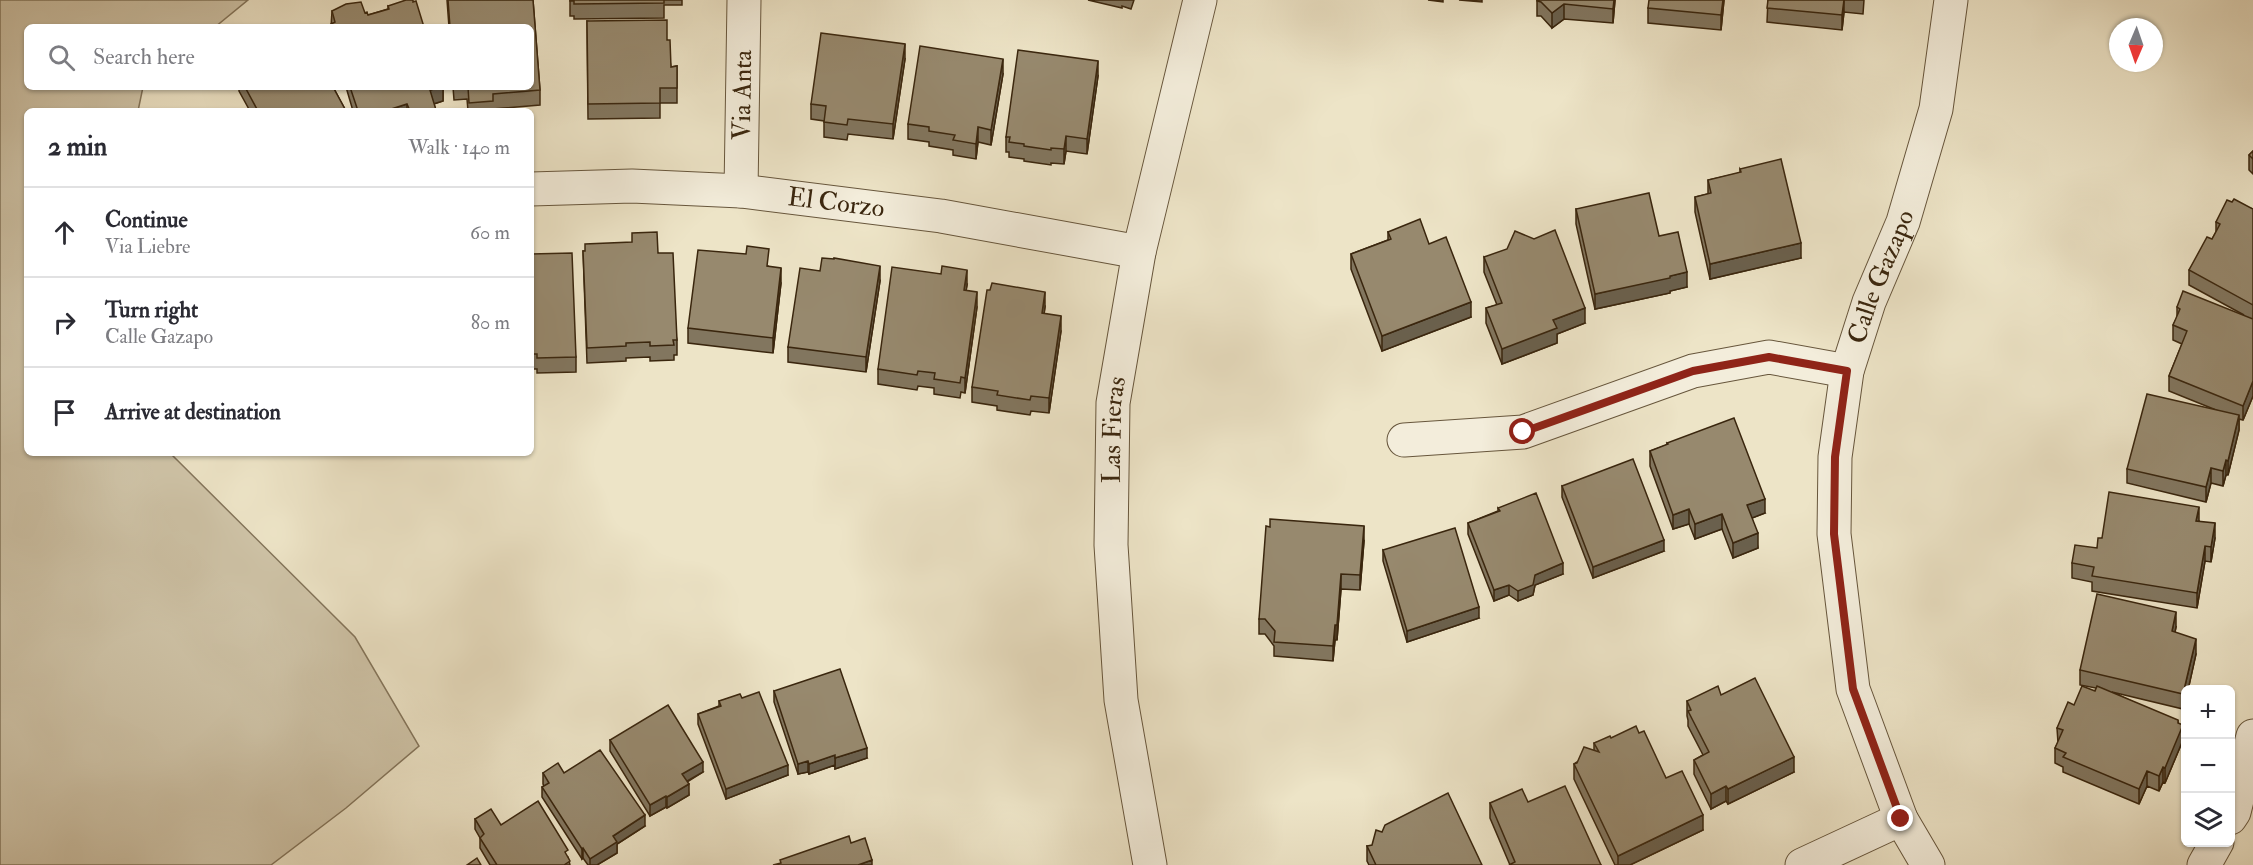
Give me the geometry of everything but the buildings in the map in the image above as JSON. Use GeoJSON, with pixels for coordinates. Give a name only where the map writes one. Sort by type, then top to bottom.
{"type":"FeatureCollection","features":[{"type":"Feature","properties":{"kind":"street","name":"Via Anta"},"geometry":{"type":"LineString","coordinates":[[741,191],[744,0]]}},
{"type":"Feature","properties":{"kind":"street","name":"Las Fieras"},"geometry":{"type":"LineString","coordinates":[[1150,865],[1121,700],[1111,545],[1113,403],[1139,252],[1200,0]]}},
{"type":"Feature","properties":{"kind":"street","name":"Calle Gazapo"},"geometry":{"type":"LineString","coordinates":[[1928,865],[1901,819],[1853,689],[1834,534],[1835,457],[1847,371],[1869,302],[1903,222],[1933,120],[1952,0]]}},
{"type":"Feature","properties":{"kind":"street","name":"El Corzo"},"geometry":{"type":"LineString","coordinates":[[534,189],[632,186],[741,191],[941,216],[1139,252]]}},
{"type":"Feature","properties":{"kind":"street"},"geometry":{"type":"LineString","coordinates":[[1404,440],[1523,432],[1693,371],[1769,357],[1847,371]]}},
{"type":"Feature","properties":{"kind":"street"},"geometry":{"type":"LineString","coordinates":[[2235,808],[2253,736]]}},
{"type":"Feature","properties":{"kind":"street"},"geometry":{"type":"LineString","coordinates":[[1802,865],[1901,819]]}},
{"type":"Feature","properties":{"kind":"street"},"geometry":{"type":"LineString","coordinates":[[2204,865],[2215,847]]}},
{"type":"Feature","properties":{"kind":"shaded area"},"geometry":{"type":"Polygon","coordinates":[[[0,0],[248,0],[219,24],[24,24],[24,90],[142,90],[139,108],[24,108],[24,456],[173,456],[355,637],[419,746],[346,808],[271,865],[0,865],[0,0]]]}},
{"type":"Feature","properties":{"kind":"route"},"geometry":{"type":"LineString","coordinates":[[1523,432],[1693,371],[1769,357],[1847,371],[1835,457],[1834,534],[1853,689],[1901,819]]}}]}
